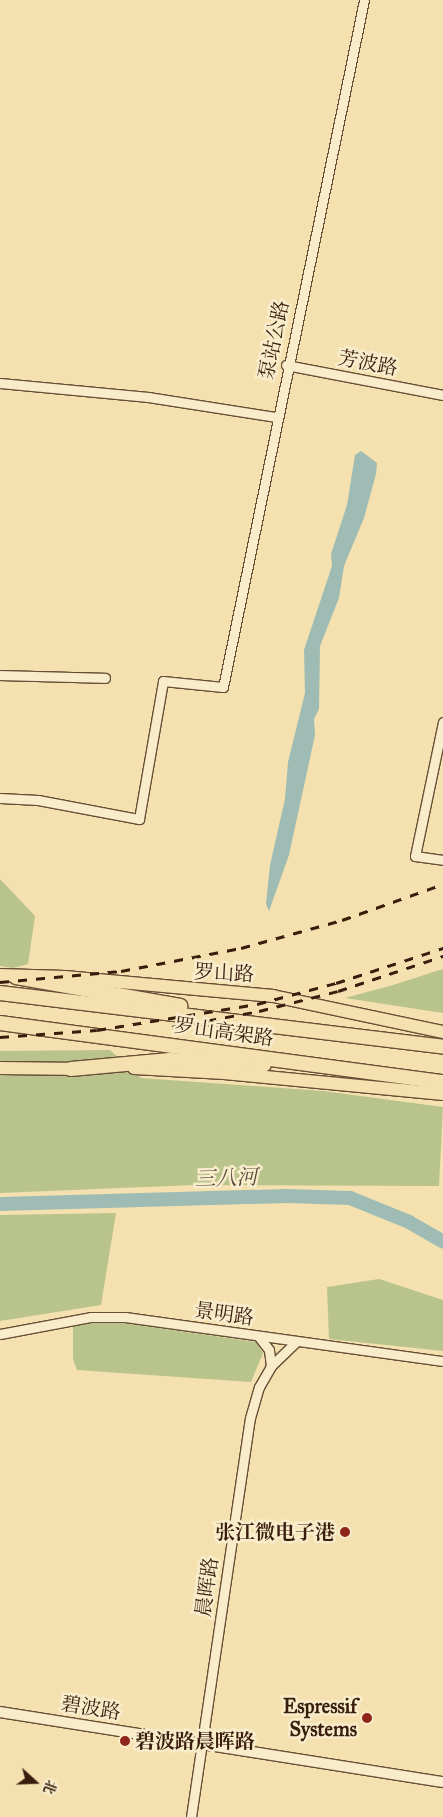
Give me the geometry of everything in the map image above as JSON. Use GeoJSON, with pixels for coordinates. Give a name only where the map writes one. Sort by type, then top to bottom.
{"type":"FeatureCollection","features":[{"type":"Feature","properties":{"kind":"highway"},"geometry":{"type":"LineString","coordinates":[[16,977],[331,1032]]}},
{"type":"Feature","properties":{"kind":"highway","name":"罗山高架路"},"geometry":{"type":"LineString","coordinates":[[7,994],[443,1047]]}},
{"type":"Feature","properties":{"kind":"highway","name":"罗山高架路"},"geometry":{"type":"LineString","coordinates":[[5,1024],[443,1082]]}},
{"type":"Feature","properties":{"kind":"highway"},"geometry":{"type":"LineString","coordinates":[[71,1070],[170,1060],[324,1066]]}},
{"type":"Feature","properties":{"kind":"main road","name":"罗山路"},"geometry":{"type":"LineString","coordinates":[[0,975],[65,978],[274,996],[443,1032]]}},
{"type":"Feature","properties":{"kind":"main road"},"geometry":{"type":"LineString","coordinates":[[0,1062],[16,1068]]}},
{"type":"Feature","properties":{"kind":"main road"},"geometry":{"type":"LineString","coordinates":[[0,1068],[71,1070],[175,1069],[443,1094]]}},
{"type":"Feature","properties":{"kind":"street","name":"泵站公路"},"geometry":{"type":"LineString","coordinates":[[0,798],[38,800],[139,819],[164,681],[223,687],[286,365],[364,0]]}},
{"type":"Feature","properties":{"kind":"street","name":"芳波路"},"geometry":{"type":"LineString","coordinates":[[286,365],[443,395]]}},
{"type":"Feature","properties":{"kind":"street"},"geometry":{"type":"LineString","coordinates":[[0,383],[148,397],[276,417]]}},
{"type":"Feature","properties":{"kind":"street"},"geometry":{"type":"LineString","coordinates":[[0,675],[105,678]]}},
{"type":"Feature","properties":{"kind":"street"},"geometry":{"type":"LineString","coordinates":[[443,722],[415,856],[443,860]]}},
{"type":"Feature","properties":{"kind":"street","name":"景明路"},"geometry":{"type":"LineString","coordinates":[[0,1334],[106,1316],[443,1362]]}},
{"type":"Feature","properties":{"kind":"street"},"geometry":{"type":"LineString","coordinates":[[259,1337],[269,1350],[271,1366]]}},
{"type":"Feature","properties":{"kind":"street","name":"晨晖路"},"geometry":{"type":"LineString","coordinates":[[191,1817],[250,1418],[259,1387],[271,1366],[296,1342]]}},
{"type":"Feature","properties":{"kind":"street","name":"碧波路"},"geometry":{"type":"LineString","coordinates":[[0,1714],[443,1784]]}},
{"type":"Feature","properties":{"kind":"green space"},"geometry":{"type":"Polygon","coordinates":[[[0,879],[35,916],[28,964],[13,968],[0,966],[0,879]]]}},
{"type":"Feature","properties":{"kind":"green space"},"geometry":{"type":"Polygon","coordinates":[[[443,969],[443,1013],[345,998],[393,985],[443,969]]]}},
{"type":"Feature","properties":{"kind":"green space"},"geometry":{"type":"Polygon","coordinates":[[[110,1050],[141,1078],[323,1091],[443,1107],[439,1186],[193,1185],[0,1193],[0,1051],[110,1050]]]}},
{"type":"Feature","properties":{"kind":"green space"},"geometry":{"type":"Polygon","coordinates":[[[116,1213],[101,1305],[0,1321],[0,1215],[116,1213]]]}},
{"type":"Feature","properties":{"kind":"green space"},"geometry":{"type":"Polygon","coordinates":[[[379,1279],[443,1300],[443,1351],[329,1339],[327,1287],[379,1279]]]}},
{"type":"Feature","properties":{"kind":"green space"},"geometry":{"type":"Polygon","coordinates":[[[109,1321],[256,1342],[263,1353],[251,1382],[77,1370],[73,1359],[73,1326],[109,1321]]]}},
{"type":"Feature","properties":{"kind":"water"},"geometry":{"type":"Polygon","coordinates":[[[361,451],[377,463],[376,474],[364,518],[344,566],[339,598],[320,646],[319,709],[314,719],[315,735],[289,855],[269,911],[266,904],[270,865],[285,799],[288,762],[305,693],[304,650],[332,566],[331,554],[347,505],[355,455],[361,451]]]}},
{"type":"Feature","properties":{"kind":"waterway","name":"三八河"},"geometry":{"type":"LineString","coordinates":[[0,1204],[287,1196],[350,1198],[409,1222],[443,1242]]}},
{"type":"Feature","properties":{"kind":"railway"},"geometry":{"type":"LineString","coordinates":[[0,982],[121,971],[241,948],[342,920],[443,884]]}},
{"type":"Feature","properties":{"kind":"railway"},"geometry":{"type":"LineString","coordinates":[[0,1037],[97,1030],[257,1004],[336,983],[443,948]]}},
{"type":"Feature","properties":{"kind":"railway"},"geometry":{"type":"LineString","coordinates":[[172,1027],[259,1011],[338,991],[443,956]]}},
{"type":"Feature","properties":{"kind":"place","name":"张江微电子港"},"geometry":{"type":"Point","coordinates":[345,1532]}},
{"type":"Feature","properties":{"kind":"place","name":"Espressif Systems"},"geometry":{"type":"Point","coordinates":[367,1718]}},
{"type":"Feature","properties":{"kind":"place","name":"碧波路晨晖路"},"geometry":{"type":"Point","coordinates":[125,1741]}}]}
